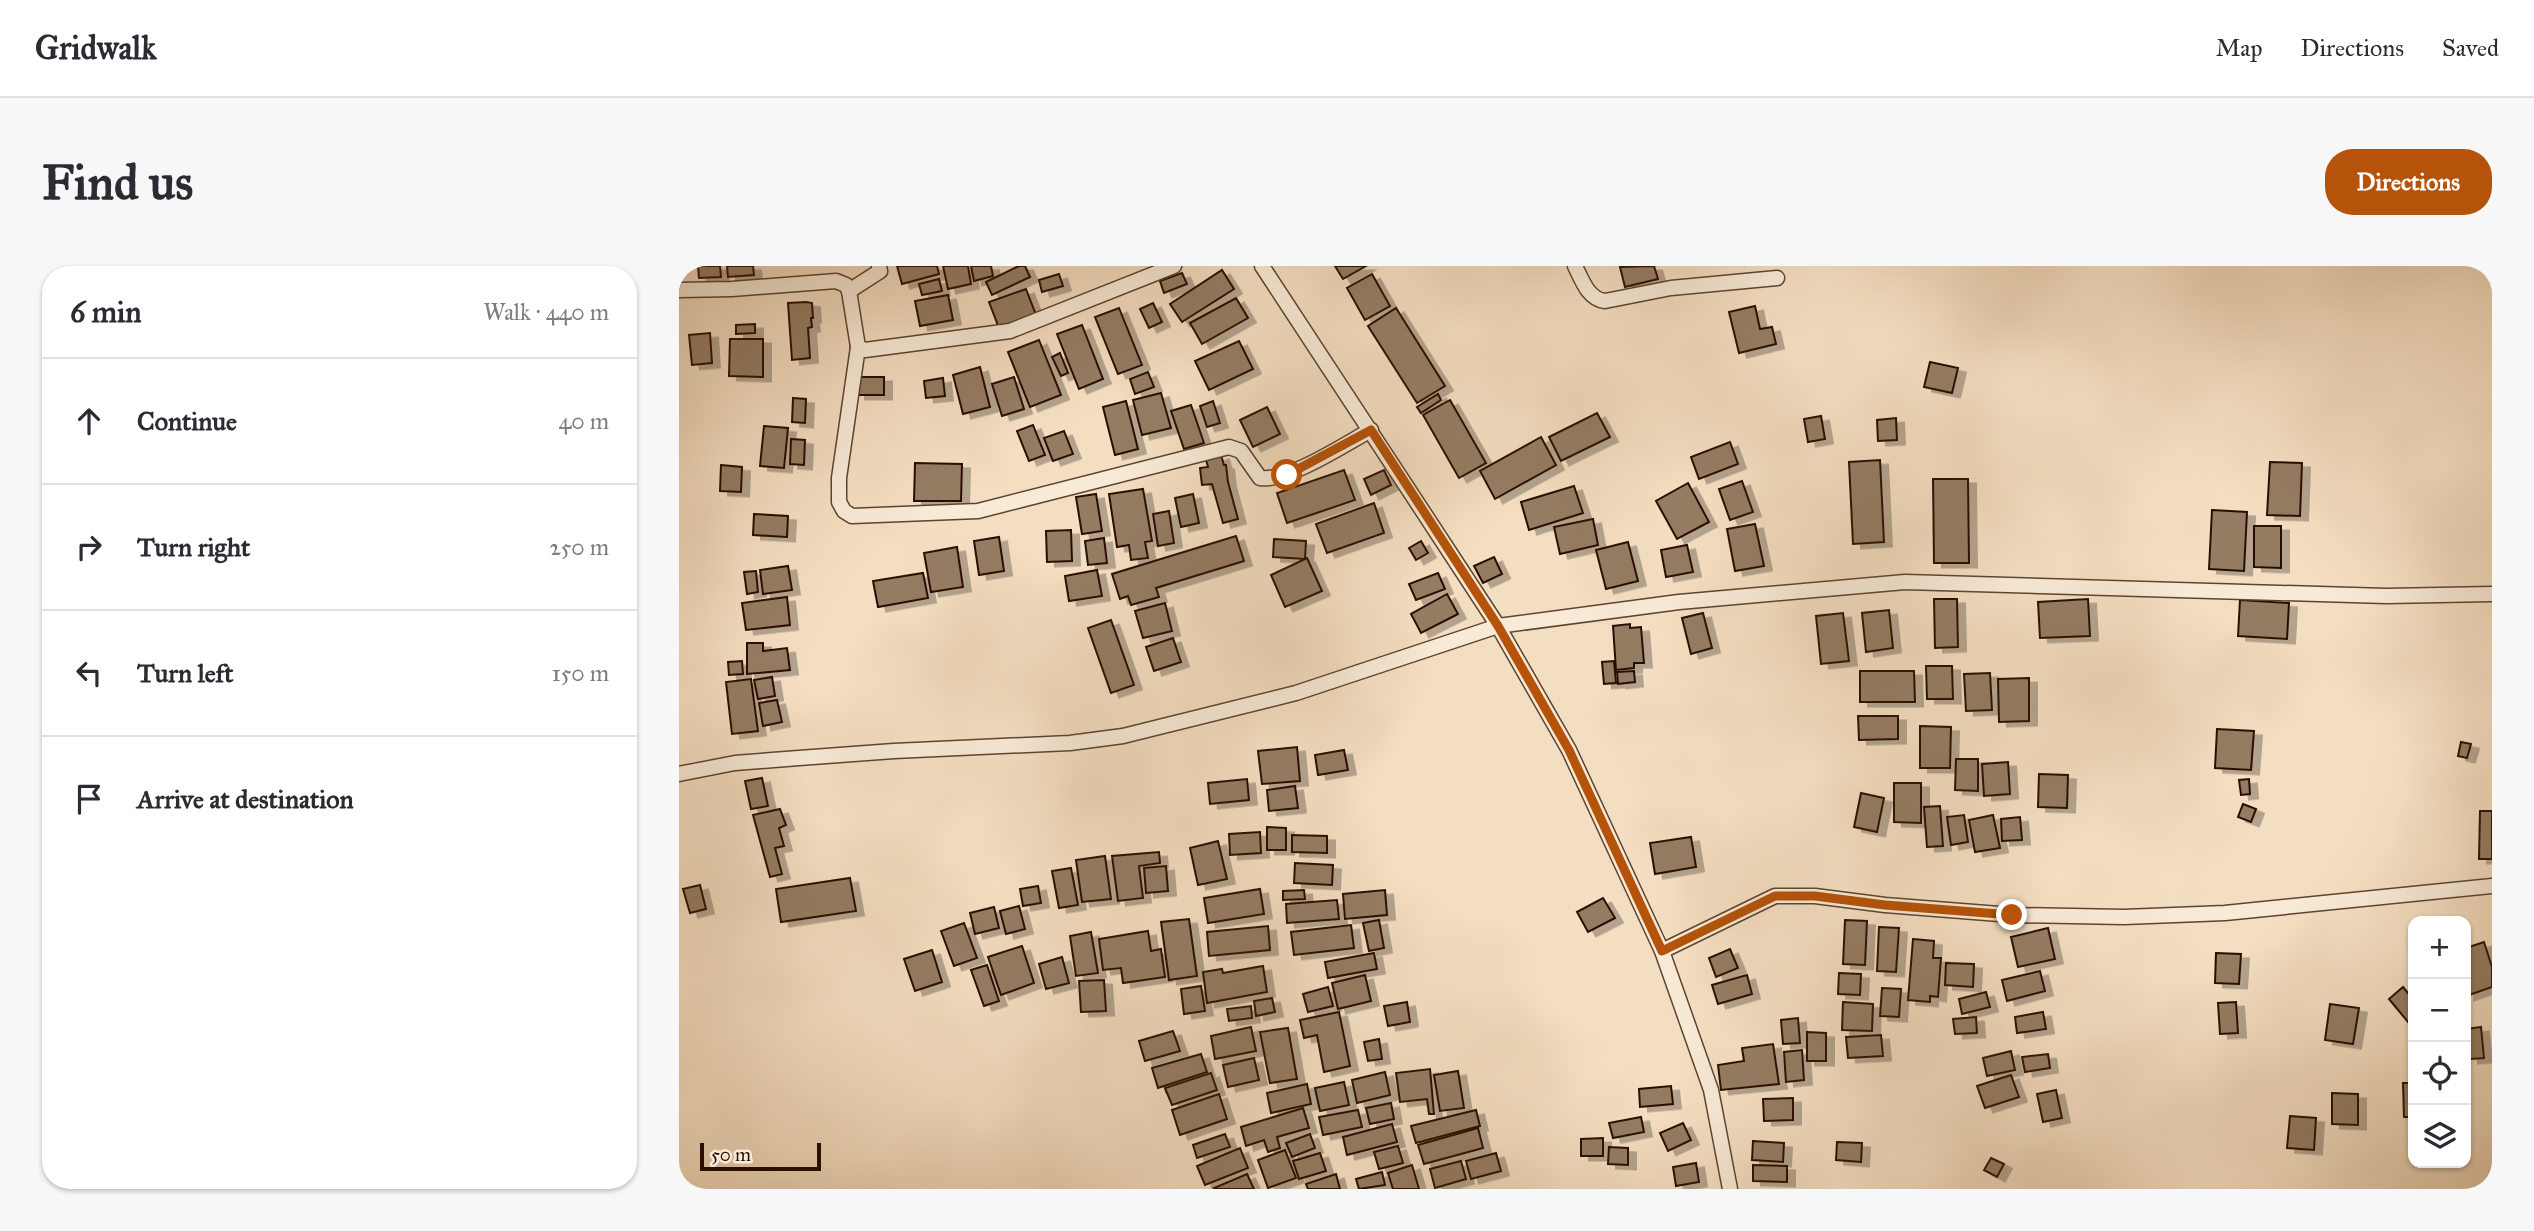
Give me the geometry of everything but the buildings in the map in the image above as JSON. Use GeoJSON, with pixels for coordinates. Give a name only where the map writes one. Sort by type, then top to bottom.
{"type":"FeatureCollection","features":[{"type":"Feature","properties":{"kind":"street"},"geometry":{"type":"LineString","coordinates":[[849,291],[880,271],[880,266]]}},
{"type":"Feature","properties":{"kind":"street"},"geometry":{"type":"LineString","coordinates":[[858,347],[865,350],[1010,331],[1174,266]]}},
{"type":"Feature","properties":{"kind":"street"},"geometry":{"type":"LineString","coordinates":[[1262,266],[1498,626],[1569,750],[1662,951],[1711,1090],[1730,1189]]}},
{"type":"Feature","properties":{"kind":"street"},"geometry":{"type":"LineString","coordinates":[[1575,266],[1592,295],[1605,301],[1671,288],[1777,278]]}},
{"type":"Feature","properties":{"kind":"street"},"geometry":{"type":"LineString","coordinates":[[679,290],[836,281],[846,285],[858,347],[839,478],[839,502],[843,511],[852,516],[978,511],[1229,447],[1241,451],[1260,478],[1269,479],[1287,475],[1371,430]]}},
{"type":"Feature","properties":{"kind":"street"},"geometry":{"type":"LineString","coordinates":[[679,774],[735,763],[894,751],[1057,744],[1123,736],[1296,693],[1498,626],[1679,602],[1905,582],[2386,596],[2492,594]]}},
{"type":"Feature","properties":{"kind":"street"},"geometry":{"type":"LineString","coordinates":[[1662,951],[1775,896],[1815,896],[1885,905],[2012,915],[2124,917],[2238,912],[2492,886]]}},
{"type":"Feature","properties":{"kind":"route"},"geometry":{"type":"LineString","coordinates":[[1287,475],[1371,430],[1498,626],[1569,750],[1662,951],[1775,896],[1815,896],[1885,905],[2012,915]]}}]}
